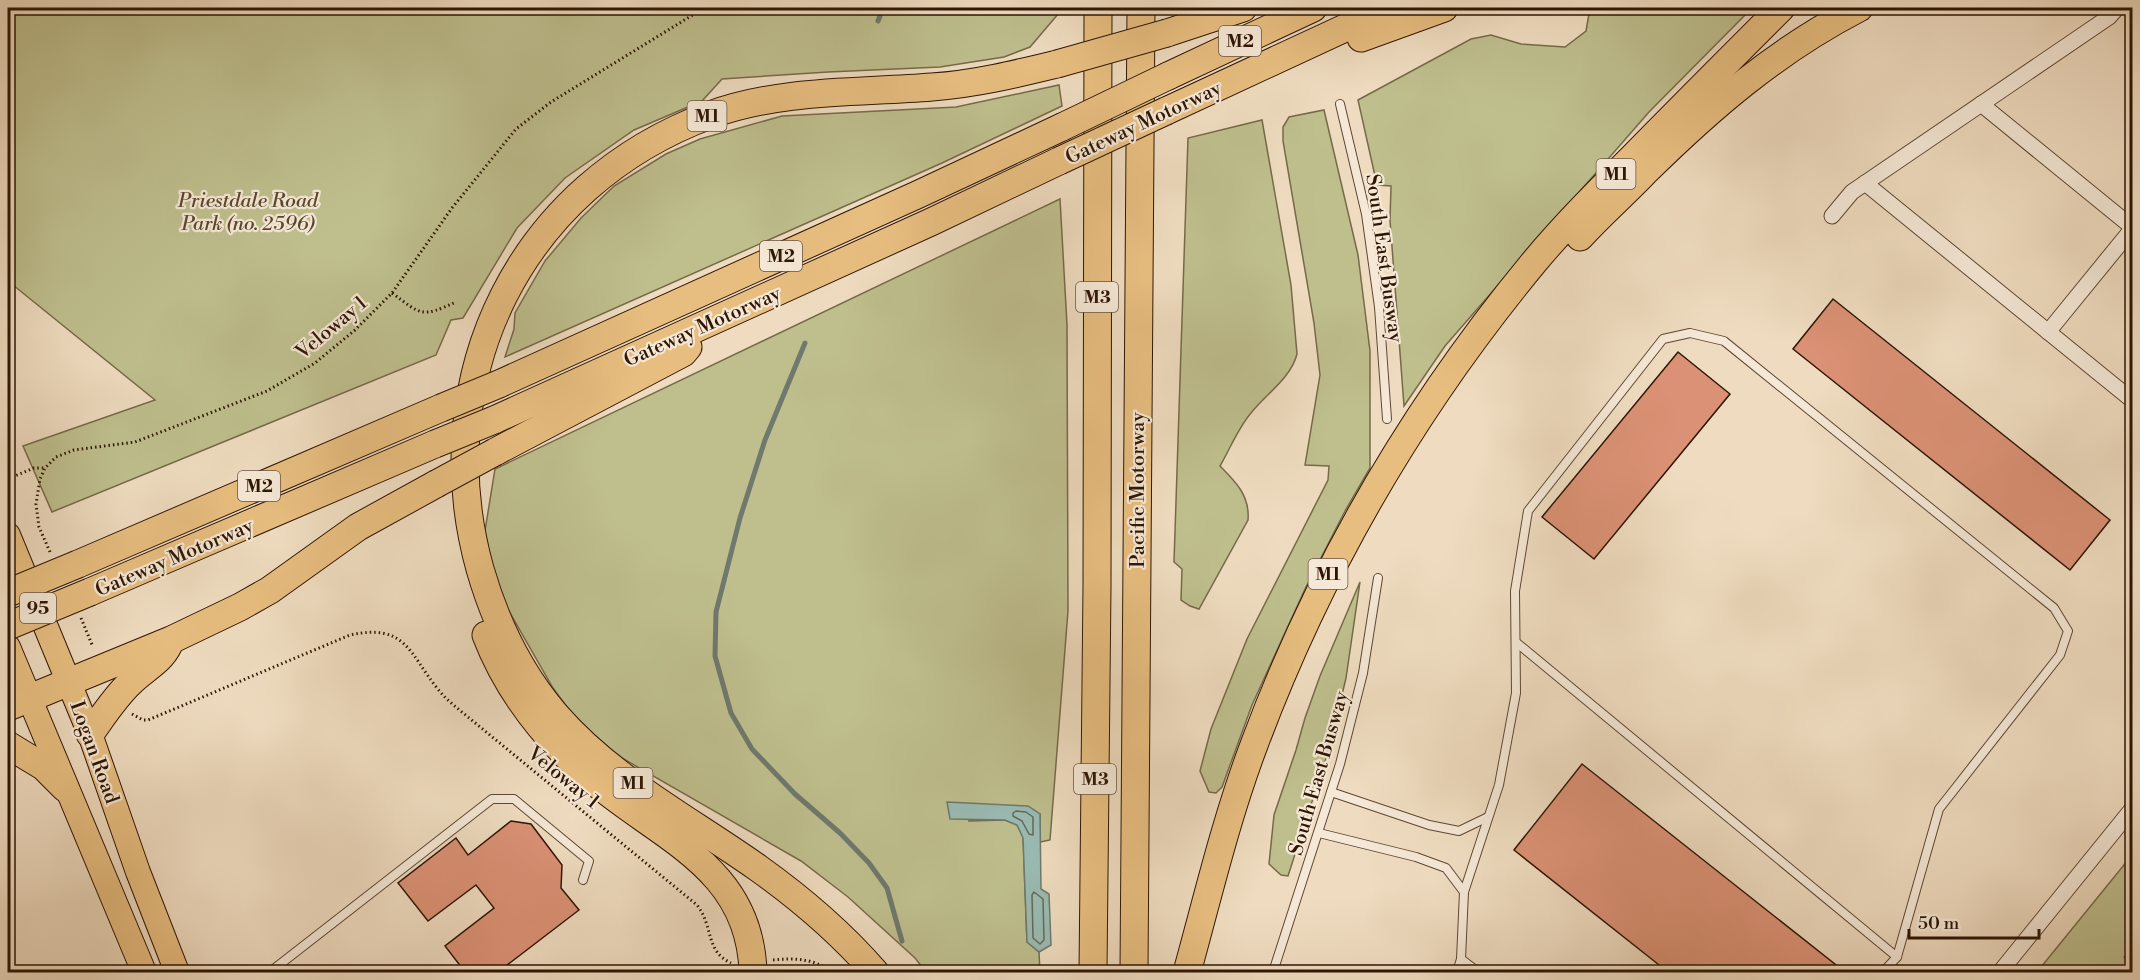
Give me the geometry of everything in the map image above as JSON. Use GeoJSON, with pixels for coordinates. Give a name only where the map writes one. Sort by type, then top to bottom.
{"type":"FeatureCollection","features":[{"type":"Feature","properties":{"kind":"highway","name":"Pacific Motorway"},"geometry":{"type":"LineString","coordinates":[[1093,972],[1097,586],[1098,8]]}},
{"type":"Feature","properties":{"kind":"highway","name":"Pacific Motorway"},"geometry":{"type":"LineString","coordinates":[[1134,972],[1141,8]]}},
{"type":"Feature","properties":{"kind":"highway","name":"M1"},"geometry":{"type":"LineString","coordinates":[[874,972],[829,925],[794,895],[758,867],[629,780],[594,752],[554,713],[523,667],[498,621],[487,591],[471,530],[467,491],[469,403],[484,340],[495,311],[508,286],[542,236],[562,212],[607,171],[638,149],[673,130],[712,114],[751,102],[811,94],[933,87],[983,81],[1057,64],[1167,33],[1243,8]]}},
{"type":"Feature","properties":{"kind":"highway","name":"Gateway Motorway"},"geometry":{"type":"LineString","coordinates":[[8,593],[66,561],[499,384],[909,199],[1313,8]]}},
{"type":"Feature","properties":{"kind":"highway","name":"Gateway Motorway"},"geometry":{"type":"LineString","coordinates":[[8,626],[85,602],[435,444],[494,420],[931,222],[1388,8]]}},
{"type":"Feature","properties":{"kind":"highway"},"geometry":{"type":"LineString","coordinates":[[1275,60],[1309,60],[1369,34],[1444,8]]}},
{"type":"Feature","properties":{"kind":"highway","name":"M1"},"geometry":{"type":"LineString","coordinates":[[1187,972],[1230,817],[1278,682],[1316,596],[1390,463],[1465,352],[1536,260],[1579,212],[1781,8]]}},
{"type":"Feature","properties":{"kind":"highway"},"geometry":{"type":"LineString","coordinates":[[1465,352],[1510,317],[1587,230],[1714,107],[1778,56],[1821,27],[1859,8]]}},
{"type":"Feature","properties":{"kind":"highway"},"geometry":{"type":"LineString","coordinates":[[18,703],[171,640],[270,590],[358,527],[683,353],[702,326]]}},
{"type":"Feature","properties":{"kind":"highway"},"geometry":{"type":"LineString","coordinates":[[471,530],[463,567],[488,640],[510,684],[545,733],[568,758],[611,794],[701,862],[724,885],[734,900],[747,930],[752,965]]}},
{"type":"Feature","properties":{"kind":"highway"},"geometry":{"type":"LineString","coordinates":[[90,734],[126,686],[162,657],[171,640]]}},
{"type":"Feature","properties":{"kind":"highway"},"geometry":{"type":"LineString","coordinates":[[8,745],[44,767],[65,788]]}},
{"type":"Feature","properties":{"kind":"main road","name":"Logan Road"},"geometry":{"type":"LineString","coordinates":[[8,535],[90,734],[142,882],[177,972]]}},
{"type":"Feature","properties":{"kind":"main road","name":"Logan Road"},"geometry":{"type":"LineString","coordinates":[[8,648],[18,703],[65,788],[144,972]]}},
{"type":"Feature","properties":{"kind":"street"},"geometry":{"type":"LineString","coordinates":[[1832,216],[1852,192],[2109,17],[2117,8]]}},
{"type":"Feature","properties":{"kind":"street"},"geometry":{"type":"LineString","coordinates":[[1981,104],[2133,228],[2048,332]]}},
{"type":"Feature","properties":{"kind":"street"},"geometry":{"type":"LineString","coordinates":[[1865,183],[2133,400]]}},
{"type":"Feature","properties":{"kind":"street"},"geometry":{"type":"LineString","coordinates":[[2000,972],[2133,809]]}},
{"type":"Feature","properties":{"kind":"lane","name":"South East Busway"},"geometry":{"type":"LineString","coordinates":[[1340,104],[1366,214],[1379,307],[1387,419]]}},
{"type":"Feature","properties":{"kind":"lane"},"geometry":{"type":"LineString","coordinates":[[1457,972],[1461,959],[1464,892],[1498,785],[1516,693],[1515,591],[1528,511],[1663,339],[1690,333],[1724,341],[2054,608],[2068,631],[2060,655],[1939,809],[1897,957],[1883,972]]}},
{"type":"Feature","properties":{"kind":"lane","name":"South East Busway"},"geometry":{"type":"LineString","coordinates":[[1273,972],[1331,792],[1363,673],[1378,578]]}},
{"type":"Feature","properties":{"kind":"lane"},"geometry":{"type":"LineString","coordinates":[[1517,643],[1897,957]]}},
{"type":"Feature","properties":{"kind":"lane"},"geometry":{"type":"LineString","coordinates":[[1331,792],[1429,825],[1459,831],[1488,817]]}},
{"type":"Feature","properties":{"kind":"lane"},"geometry":{"type":"LineString","coordinates":[[270,972],[492,799],[514,799],[589,861],[583,880]]}},
{"type":"Feature","properties":{"kind":"lane"},"geometry":{"type":"LineString","coordinates":[[1318,833],[1416,857],[1446,868],[1464,892]]}},
{"type":"Feature","properties":{"kind":"lane"},"geometry":{"type":"LineString","coordinates":[[1461,959],[1478,972]]}},
{"type":"Feature","properties":{"kind":"path","name":"Veloway 1"},"geometry":{"type":"LineString","coordinates":[[45,468],[63,453],[94,446],[135,442],[267,391],[315,363],[355,330],[392,293],[452,208],[516,129],[551,102],[704,8]]}},
{"type":"Feature","properties":{"kind":"path"},"geometry":{"type":"LineString","coordinates":[[392,293],[418,313],[433,312],[456,302]]}},
{"type":"Feature","properties":{"kind":"path"},"geometry":{"type":"LineString","coordinates":[[8,478],[34,468],[45,468],[38,490],[36,516],[43,537],[66,561]]}},
{"type":"Feature","properties":{"kind":"path"},"geometry":{"type":"LineString","coordinates":[[85,602],[95,652]]}},
{"type":"Feature","properties":{"kind":"path","name":"Veloway 1"},"geometry":{"type":"LineString","coordinates":[[127,710],[138,718],[148,720],[350,635],[375,632],[396,638],[405,643],[437,688],[452,703],[697,905],[706,921],[714,950],[726,960],[752,965]]}},
{"type":"Feature","properties":{"kind":"path"},"geometry":{"type":"LineString","coordinates":[[752,965],[792,958],[817,963],[831,972]]}},
{"type":"Feature","properties":{"kind":"green space","name":"Priestdale Road Park (no. 2596)"},"geometry":{"type":"Polygon","coordinates":[[[8,8],[1059,8],[1059,13],[1030,47],[1004,57],[940,67],[722,79],[702,101],[634,130],[565,178],[517,228],[463,318],[451,320],[436,355],[52,512],[23,446],[155,400],[8,281],[8,8]]]}},
{"type":"Feature","properties":{"kind":"green space"},"geometry":{"type":"Polygon","coordinates":[[[1590,8],[1752,8],[1649,112],[1445,346],[1404,406],[1390,220],[1391,186],[1377,185],[1358,100],[1471,39],[1491,35],[1521,44],[1565,47],[1586,31],[1590,8]]]}},
{"type":"Feature","properties":{"kind":"green space"},"geometry":{"type":"Polygon","coordinates":[[[1059,85],[1062,106],[942,163],[505,357],[514,329],[515,313],[545,261],[581,218],[614,186],[666,154],[700,139],[782,116],[956,107],[1059,85]]]}},
{"type":"Feature","properties":{"kind":"green space"},"geometry":{"type":"Polygon","coordinates":[[[1324,110],[1358,255],[1370,351],[1370,468],[1305,589],[1252,705],[1222,787],[1216,793],[1209,792],[1200,771],[1211,729],[1247,639],[1328,480],[1329,466],[1305,465],[1320,375],[1314,323],[1283,141],[1283,127],[1289,117],[1324,110]]]}},
{"type":"Feature","properties":{"kind":"green space"},"geometry":{"type":"Polygon","coordinates":[[[1262,120],[1291,285],[1297,354],[1284,378],[1246,419],[1220,466],[1241,490],[1247,504],[1248,520],[1199,609],[1181,600],[1182,569],[1174,562],[1188,138],[1262,120]]]}},
{"type":"Feature","properties":{"kind":"green space"},"geometry":{"type":"Polygon","coordinates":[[[1060,199],[1067,325],[1068,611],[1050,840],[1040,842],[1040,814],[968,821],[1005,820],[1017,825],[1023,837],[1027,942],[1039,952],[1040,972],[926,972],[915,958],[848,897],[801,861],[622,758],[580,725],[553,688],[498,592],[483,543],[495,469],[1060,199]]]}},
{"type":"Feature","properties":{"kind":"green space"},"geometry":{"type":"Polygon","coordinates":[[[1360,582],[1346,678],[1329,749],[1288,876],[1281,875],[1269,864],[1274,815],[1320,676],[1360,582]]]}},
{"type":"Feature","properties":{"kind":"green space"},"geometry":{"type":"Polygon","coordinates":[[[2132,855],[2132,953],[2124,957],[2132,972],[2037,972],[2132,855]]]}},
{"type":"Feature","properties":{"kind":"water"},"geometry":{"type":"Polygon","coordinates":[[[947,802],[1028,806],[1040,814],[1041,889],[1049,894],[1051,945],[1039,952],[1027,942],[1023,838],[1017,825],[1005,820],[950,819],[947,802]]]}},
{"type":"Feature","properties":{"kind":"building"},"geometry":{"type":"Polygon","coordinates":[[[1833,299],[2110,520],[2070,570],[1793,349],[1833,299]]]}},
{"type":"Feature","properties":{"kind":"building"},"geometry":{"type":"Polygon","coordinates":[[[1678,352],[1730,394],[1594,559],[1542,517],[1678,352]]]}},
{"type":"Feature","properties":{"kind":"building"},"geometry":{"type":"Polygon","coordinates":[[[1582,764],[1845,972],[1668,972],[1514,850],[1582,764]]]}},
{"type":"Feature","properties":{"kind":"building"},"geometry":{"type":"Polygon","coordinates":[[[511,821],[531,824],[562,865],[561,888],[579,910],[498,972],[465,972],[445,946],[494,908],[476,885],[428,921],[398,883],[456,838],[468,855],[511,821]]]}},
{"type":"Feature","properties":{"kind":"waterway"},"geometry":{"type":"LineString","coordinates":[[878,21],[883,8]]}},
{"type":"Feature","properties":{"kind":"waterway"},"geometry":{"type":"LineString","coordinates":[[805,343],[765,440],[740,518],[716,612],[715,656],[731,713],[752,749],[795,794],[840,833],[869,863],[887,888],[902,941]]}}]}
